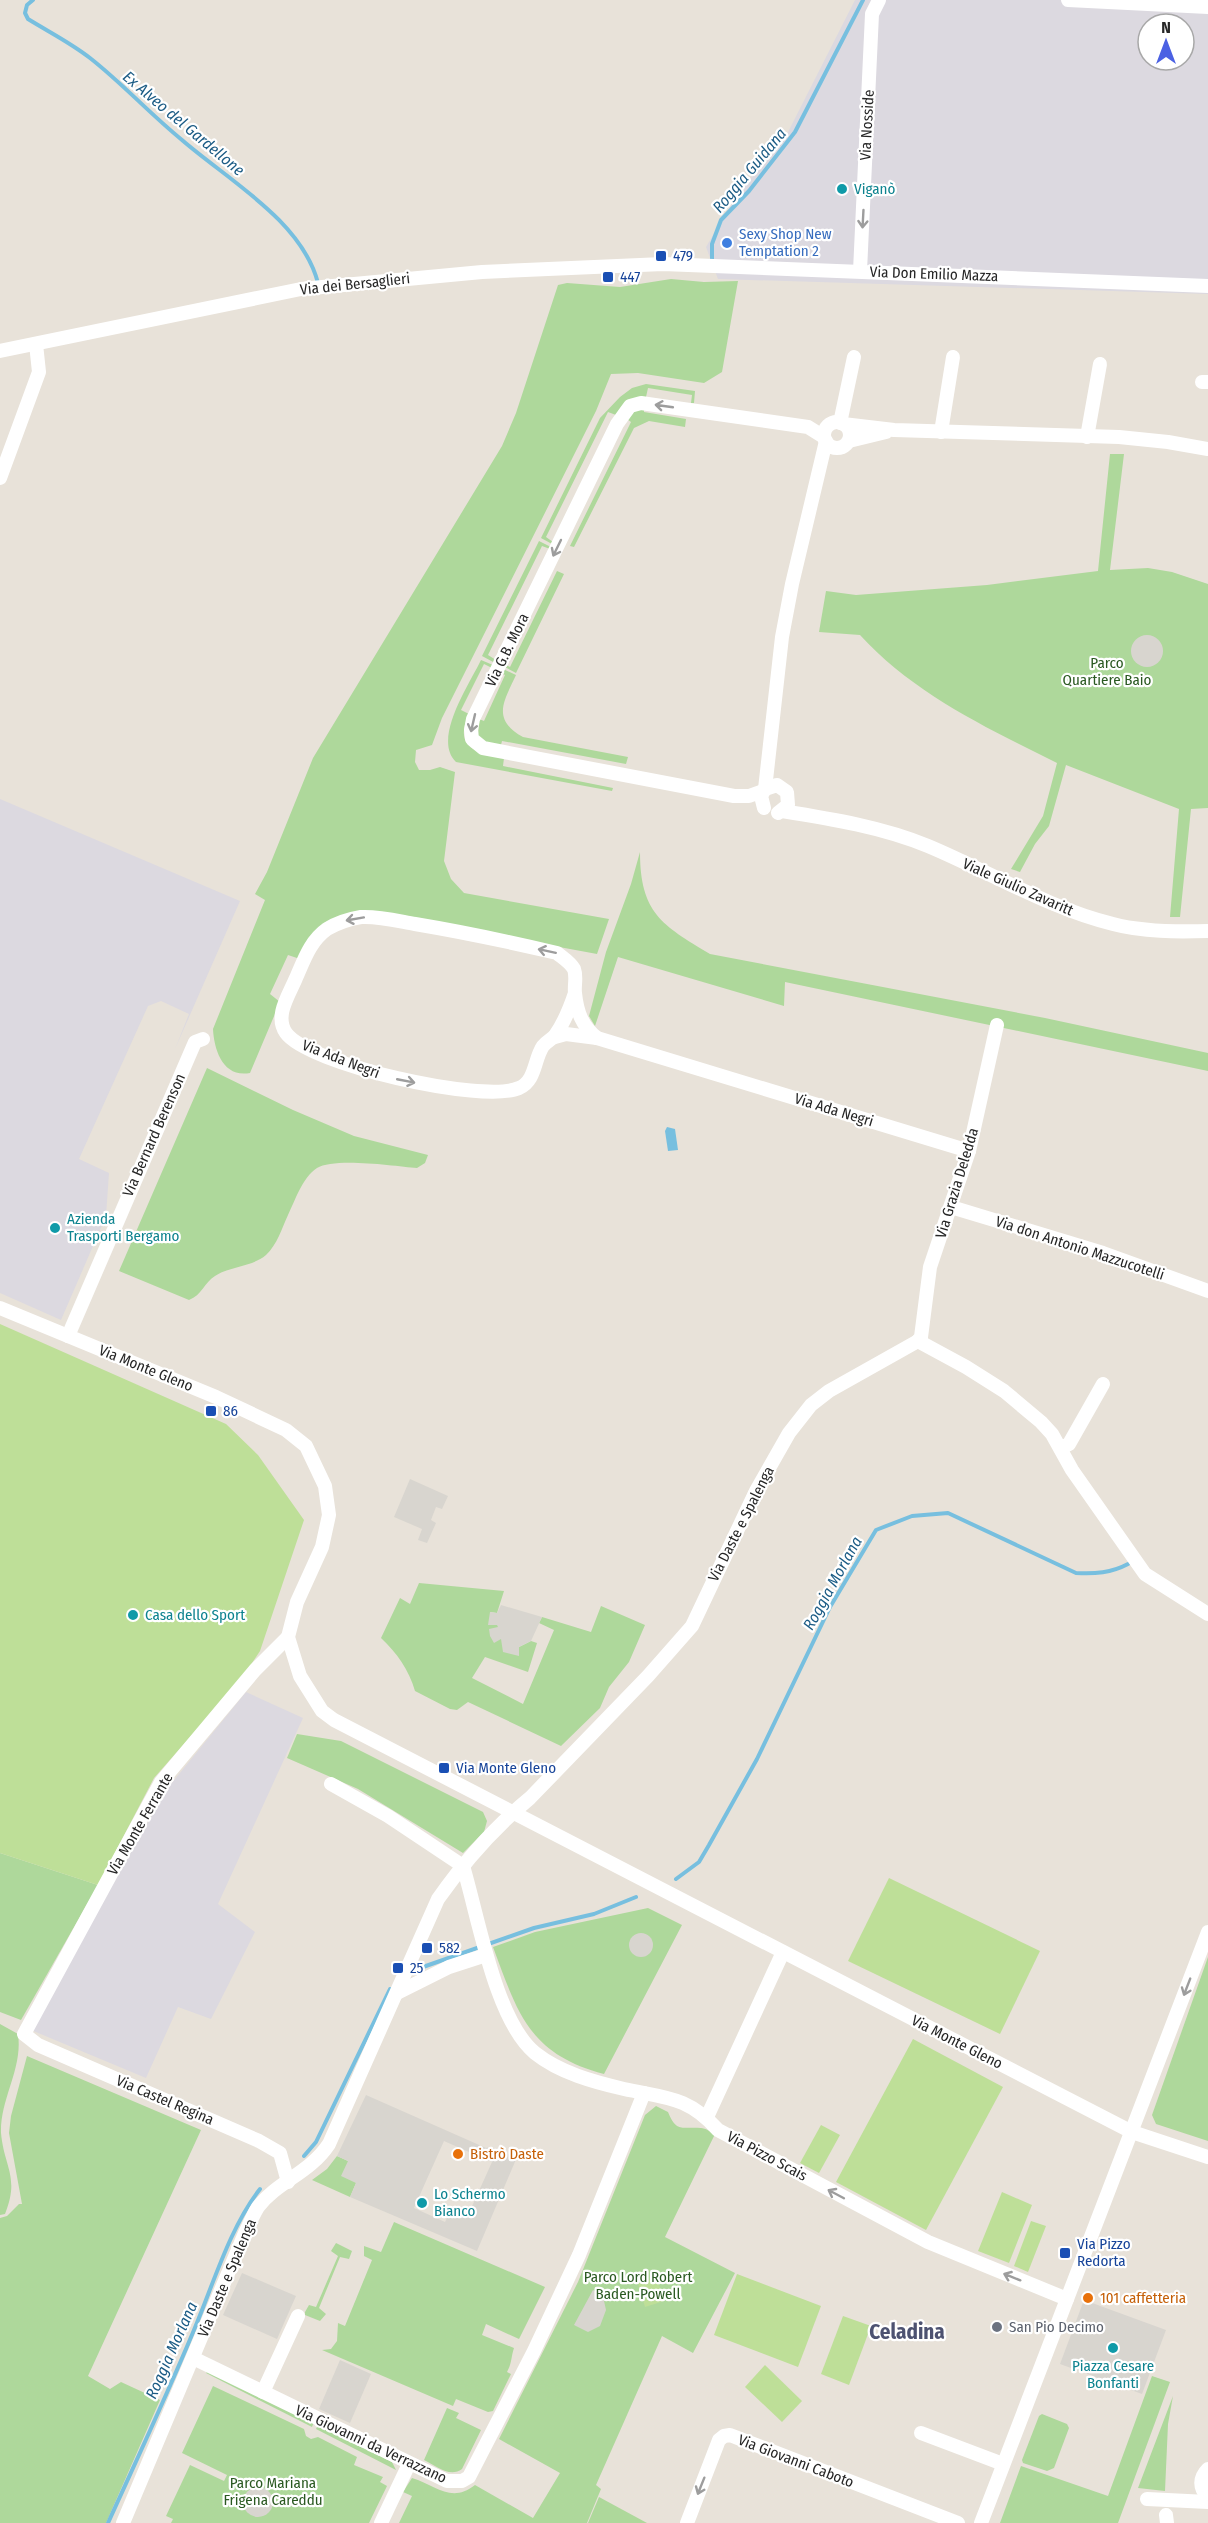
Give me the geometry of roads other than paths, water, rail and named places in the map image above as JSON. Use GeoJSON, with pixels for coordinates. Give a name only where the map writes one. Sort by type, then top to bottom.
{"type":"FeatureCollection","features":[{"type":"Feature","properties":{"kind":"street","name":"Via Nosside"},"geometry":{"type":"LineString","coordinates":[[860,271],[872,14],[879,0]]}},
{"type":"Feature","properties":{"kind":"street"},"geometry":{"type":"LineString","coordinates":[[1068,0],[1208,8]]}},
{"type":"Feature","properties":{"kind":"street","name":"Via Don Emilio Mazza"},"geometry":{"type":"LineString","coordinates":[[679,265],[1208,284]]}},
{"type":"Feature","properties":{"kind":"street","name":"Via dei Bersaglieri"},"geometry":{"type":"LineString","coordinates":[[0,351],[301,289],[482,272],[679,265]]}},
{"type":"Feature","properties":{"kind":"street"},"geometry":{"type":"LineString","coordinates":[[0,478],[39,372],[36,344]]}},
{"type":"Feature","properties":{"kind":"street"},"geometry":{"type":"LineString","coordinates":[[764,808],[761,801],[770,753],[782,637],[792,584],[817,477],[825,430],[838,423],[854,357]]}},
{"type":"Feature","properties":{"kind":"street"},"geometry":{"type":"LineString","coordinates":[[941,432],[953,357]]}},
{"type":"Feature","properties":{"kind":"street"},"geometry":{"type":"LineString","coordinates":[[1087,437],[1100,364]]}},
{"type":"Feature","properties":{"kind":"street","name":"Via G.B. Mora"},"geometry":{"type":"LineString","coordinates":[[764,790],[749,795],[734,795],[483,747],[472,739],[471,730],[473,719],[623,414],[630,406],[641,403],[786,423]]}},
{"type":"Feature","properties":{"kind":"street"},"geometry":{"type":"LineString","coordinates":[[786,423],[803,421],[894,430],[1087,437],[1168,442],[1208,449]]}},
{"type":"Feature","properties":{"kind":"street"},"geometry":{"type":"LineString","coordinates":[[786,423],[808,427],[834,448],[894,430]]}},
{"type":"Feature","properties":{"kind":"street"},"geometry":{"type":"LineString","coordinates":[[817,477],[846,444],[850,433],[838,423]]}},
{"type":"Feature","properties":{"kind":"street"},"geometry":{"type":"LineString","coordinates":[[770,753],[788,805],[782,811]]}},
{"type":"Feature","properties":{"kind":"street"},"geometry":{"type":"LineString","coordinates":[[764,790],[773,785],[785,792]]}},
{"type":"Feature","properties":{"kind":"street","name":"Viale Giulio Zavaritt"},"geometry":{"type":"LineString","coordinates":[[785,792],[832,819]]}},
{"type":"Feature","properties":{"kind":"street","name":"Via G.B. Mora"},"geometry":{"type":"LineString","coordinates":[[734,795],[740,800],[764,808]]}},
{"type":"Feature","properties":{"kind":"street","name":"Viale Giulio Zavaritt"},"geometry":{"type":"LineString","coordinates":[[764,808],[771,812],[782,811],[832,819],[891,833],[928,846],[1086,916],[1115,925],[1162,931],[1208,931]]}},
{"type":"Feature","properties":{"kind":"street","name":"Via Ada Negri"},"geometry":{"type":"LineString","coordinates":[[575,993],[568,1014],[555,1037],[542,1048],[532,1075],[520,1088],[501,1091],[472,1091],[404,1081],[362,1070],[298,1044],[286,1034],[281,1022],[282,1010],[309,949],[320,935],[344,921],[362,917],[459,931],[557,953],[568,961],[574,970],[575,993],[584,1027],[597,1038]]}},
{"type":"Feature","properties":{"kind":"street","name":"Via Grazia Deledda"},"geometry":{"type":"LineString","coordinates":[[918,1341],[921,1337],[930,1267],[969,1150],[997,1025]]}},
{"type":"Feature","properties":{"kind":"street","name":"Via Ada Negri"},"geometry":{"type":"LineString","coordinates":[[555,1037],[566,1034],[597,1038],[969,1150]]}},
{"type":"Feature","properties":{"kind":"street","name":"Via Bernard Berenson"},"geometry":{"type":"LineString","coordinates":[[68,1336],[195,1042],[203,1039]]}},
{"type":"Feature","properties":{"kind":"street","name":"Via don Antonio Mazzucotelli"},"geometry":{"type":"LineString","coordinates":[[951,1207],[1103,1253],[1208,1291]]}},
{"type":"Feature","properties":{"kind":"street","name":"Via Monte Gleno"},"geometry":{"type":"LineString","coordinates":[[0,1308],[276,1425],[297,1437],[306,1446],[326,1486],[329,1515],[322,1547],[297,1602],[288,1637],[300,1676],[322,1711],[334,1720],[1132,2132],[1208,2157]]}},
{"type":"Feature","properties":{"kind":"street"},"geometry":{"type":"LineString","coordinates":[[918,1341],[1004,1391],[1041,1422],[1061,1448],[1072,1470],[1145,1574],[1208,1614]]}},
{"type":"Feature","properties":{"kind":"street","name":"Via Daste e Spalenga"},"geometry":{"type":"LineString","coordinates":[[123,2523],[258,2208],[320,2157],[329,2144],[438,1899],[463,1866],[512,1813],[530,1798],[648,1676],[692,1626],[756,1491],[789,1433],[811,1405],[836,1387],[918,1341]]}},
{"type":"Feature","properties":{"kind":"street"},"geometry":{"type":"LineString","coordinates":[[1061,1448],[1069,1444],[1103,1384]]}},
{"type":"Feature","properties":{"kind":"street","name":"Via Monte Ferrante"},"geometry":{"type":"LineString","coordinates":[[24,2034],[161,1782],[255,1670],[288,1637]]}},
{"type":"Feature","properties":{"kind":"street"},"geometry":{"type":"LineString","coordinates":[[331,1784],[388,1816],[463,1866],[484,1946],[449,1967],[397,1993]]}},
{"type":"Feature","properties":{"kind":"street"},"geometry":{"type":"LineString","coordinates":[[981,2523],[1208,1932]]}},
{"type":"Feature","properties":{"kind":"street","name":"Via Pizzo Scais"},"geometry":{"type":"LineString","coordinates":[[484,1946],[500,1995],[521,2036],[533,2052],[553,2065],[596,2081],[644,2093],[658,2094],[691,2106],[707,2117],[718,2130],[928,2242],[1066,2299]]}},
{"type":"Feature","properties":{"kind":"street"},"geometry":{"type":"LineString","coordinates":[[707,2117],[783,1952]]}},
{"type":"Feature","properties":{"kind":"street","name":"Via Castel Regina"},"geometry":{"type":"LineString","coordinates":[[24,2034],[38,2045],[259,2141],[280,2153],[288,2182]]}},
{"type":"Feature","properties":{"kind":"street","name":"Via Giovanni da Verrazzano"},"geometry":{"type":"LineString","coordinates":[[193,2358],[447,2481],[462,2481],[469,2477],[579,2255],[644,2093]]}},
{"type":"Feature","properties":{"kind":"street"},"geometry":{"type":"LineString","coordinates":[[263,2392],[297,2316]]}},
{"type":"Feature","properties":{"kind":"street"},"geometry":{"type":"LineString","coordinates":[[921,2433],[1003,2464]]}},
{"type":"Feature","properties":{"kind":"street","name":"Via Giovanni Caboto"},"geometry":{"type":"LineString","coordinates":[[687,2523],[716,2449],[724,2436],[730,2435],[958,2523]]}},
{"type":"Feature","properties":{"kind":"street"},"geometry":{"type":"LineString","coordinates":[[381,2523],[409,2464]]}},
{"type":"Feature","properties":{"kind":"street"},"geometry":{"type":"LineString","coordinates":[[1208,2469],[1201,2479],[1201,2487],[1208,2498]]}},
{"type":"Feature","properties":{"kind":"street"},"geometry":{"type":"LineString","coordinates":[[1147,2499],[1208,2502]]}},
{"type":"Feature","properties":{"kind":"water"},"geometry":{"type":"Polygon","coordinates":[[[667,1127],[675,1129],[678,1150],[668,1151],[665,1131],[667,1127]]]}},
{"type":"Feature","properties":{"kind":"waterway","name":"Ex Alveo del Gardellone"},"geometry":{"type":"LineString","coordinates":[[33,0],[27,5],[25,13],[28,19],[68,42],[90,58],[170,130],[241,186],[280,221],[296,240],[309,261],[318,283]]}},
{"type":"Feature","properties":{"kind":"waterway","name":"Roggia Guidana"},"geometry":{"type":"LineString","coordinates":[[712,262],[712,244],[721,220],[749,191],[795,132],[863,0]]}},
{"type":"Feature","properties":{"kind":"waterway","name":"Roggia Morlana"},"geometry":{"type":"LineString","coordinates":[[676,1879],[699,1862],[709,1845],[757,1759],[830,1607],[876,1530],[912,1516],[948,1513],[1076,1573],[1103,1572],[1128,1564]]}},
{"type":"Feature","properties":{"kind":"waterway","name":"Roggia Morlana"},"geometry":{"type":"LineString","coordinates":[[423,1967],[534,1928],[594,1914],[636,1897]]}},
{"type":"Feature","properties":{"kind":"waterway","name":"Roggia Morlana"},"geometry":{"type":"LineString","coordinates":[[304,2156],[316,2142],[390,1989]]}},
{"type":"Feature","properties":{"kind":"waterway","name":"Roggia Morlana"},"geometry":{"type":"LineString","coordinates":[[108,2523],[184,2354],[231,2238],[249,2204],[260,2189]]}},
{"type":"Feature","properties":{"kind":"place","name":"Viganò"},"geometry":{"type":"Point","coordinates":[842,189]}},
{"type":"Feature","properties":{"kind":"place","name":"Sexy Shop New Temptation 2"},"geometry":{"type":"Point","coordinates":[727,243]}},
{"type":"Feature","properties":{"kind":"place","name":"479"},"geometry":{"type":"Point","coordinates":[661,256]}},
{"type":"Feature","properties":{"kind":"place","name":"447"},"geometry":{"type":"Point","coordinates":[608,277]}},
{"type":"Feature","properties":{"kind":"place","name":"Azienda Trasporti Bergamo"},"geometry":{"type":"Point","coordinates":[55,1228]}},
{"type":"Feature","properties":{"kind":"place","name":"86"},"geometry":{"type":"Point","coordinates":[211,1411]}},
{"type":"Feature","properties":{"kind":"place","name":"Casa dello Sport"},"geometry":{"type":"Point","coordinates":[133,1615]}},
{"type":"Feature","properties":{"kind":"place","name":"Via Monte Gleno"},"geometry":{"type":"Point","coordinates":[444,1768]}},
{"type":"Feature","properties":{"kind":"place","name":"582"},"geometry":{"type":"Point","coordinates":[427,1948]}},
{"type":"Feature","properties":{"kind":"place","name":"25"},"geometry":{"type":"Point","coordinates":[398,1968]}},
{"type":"Feature","properties":{"kind":"place","name":"Bistrò Daste"},"geometry":{"type":"Point","coordinates":[458,2154]}},
{"type":"Feature","properties":{"kind":"place","name":"Lo Schermo Bianco"},"geometry":{"type":"Point","coordinates":[422,2203]}},
{"type":"Feature","properties":{"kind":"place","name":"Via Pizzo Redorta"},"geometry":{"type":"Point","coordinates":[1065,2253]}},
{"type":"Feature","properties":{"kind":"place","name":"101 caffetteria"},"geometry":{"type":"Point","coordinates":[1088,2298]}},
{"type":"Feature","properties":{"kind":"place","name":"San Pio Decimo"},"geometry":{"type":"Point","coordinates":[997,2327]}},
{"type":"Feature","properties":{"kind":"place","name":"Piazza Cesare Bonfanti"},"geometry":{"type":"Point","coordinates":[1113,2348]}},
{"type":"Feature","properties":{"kind":"district","name":"Celadina"},"geometry":{"type":"Point","coordinates":[907,2332]}},
{"type":"Feature","properties":{"kind":"park label","name":"Parco Quartiere Baio"},"geometry":{"type":"Point","coordinates":[1107,672]}},
{"type":"Feature","properties":{"kind":"park label","name":"Parco Lord Robert Baden-Powell"},"geometry":{"type":"Point","coordinates":[638,2286]}},
{"type":"Feature","properties":{"kind":"park label","name":"Parco Mariana Frigena Careddu"},"geometry":{"type":"Point","coordinates":[273,2492]}}]}
